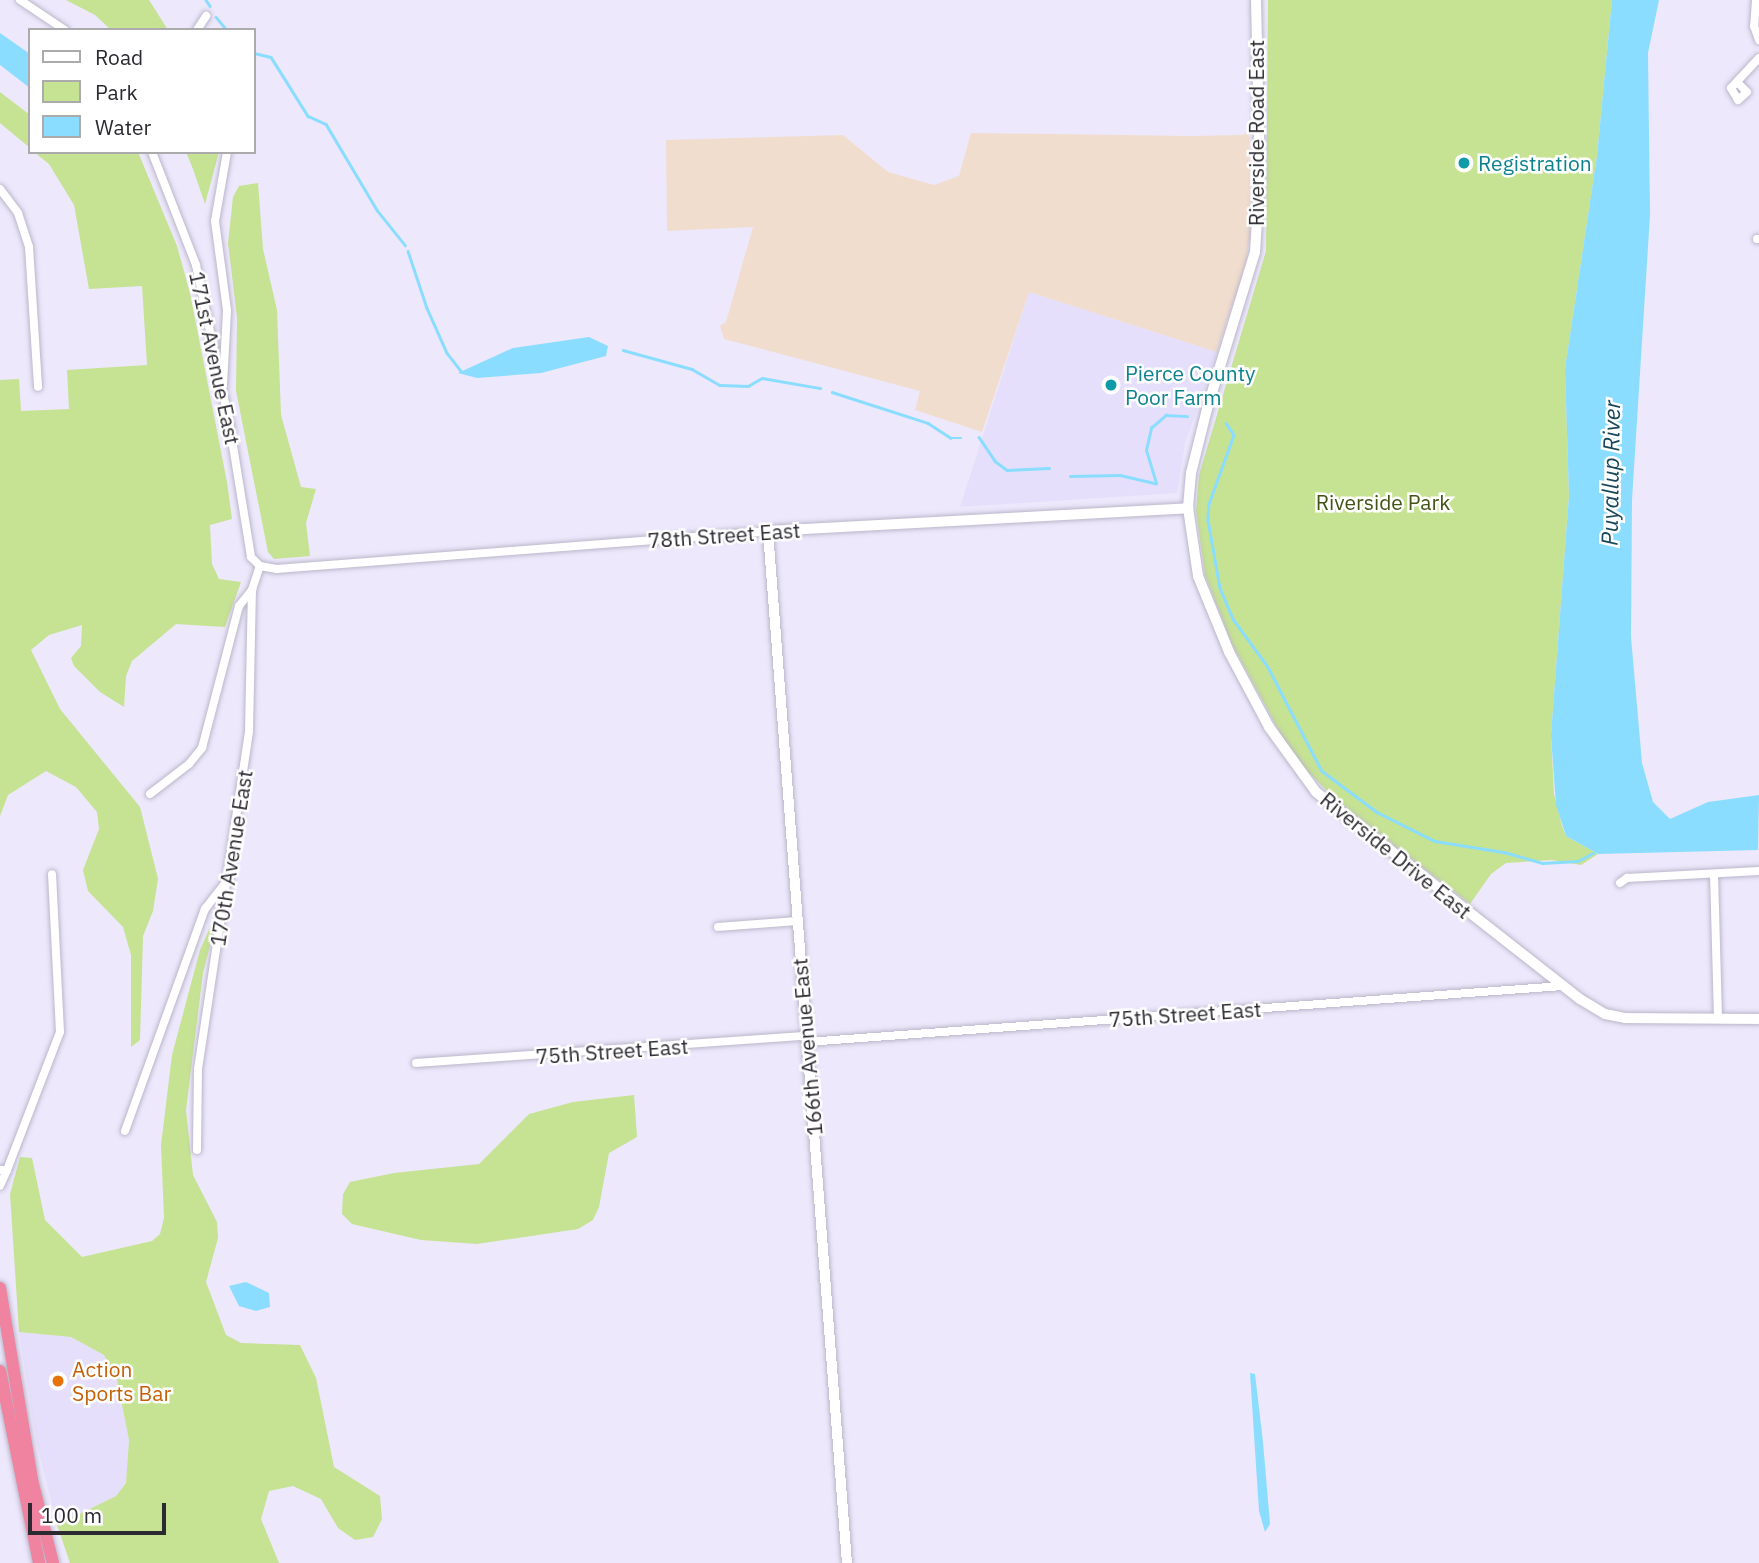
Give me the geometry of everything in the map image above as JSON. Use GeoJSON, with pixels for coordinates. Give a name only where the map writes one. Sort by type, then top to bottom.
{"type":"FeatureCollection","features":[{"type":"Feature","properties":{"kind":"highway"},"geometry":{"type":"LineString","coordinates":[[0,1288],[32,1479],[53,1563]]}},
{"type":"Feature","properties":{"kind":"highway"},"geometry":{"type":"LineString","coordinates":[[0,1371],[39,1563]]}},
{"type":"Feature","properties":{"kind":"street"},"geometry":{"type":"LineString","coordinates":[[20,0],[62,28]]}},
{"type":"Feature","properties":{"kind":"street","name":"Riverside Road East"},"geometry":{"type":"LineString","coordinates":[[1188,508],[1198,441],[1255,252],[1260,171],[1255,0]]}},
{"type":"Feature","properties":{"kind":"street"},"geometry":{"type":"LineString","coordinates":[[1756,0],[1754,10],[1759,40]]}},
{"type":"Feature","properties":{"kind":"street"},"geometry":{"type":"LineString","coordinates":[[198,28],[206,16]]}},
{"type":"Feature","properties":{"kind":"street"},"geometry":{"type":"LineString","coordinates":[[1739,84],[1759,58]]}},
{"type":"Feature","properties":{"kind":"street","name":"171st Avenue East"},"geometry":{"type":"LineString","coordinates":[[153,154],[196,265],[223,391],[251,557],[260,566]]}},
{"type":"Feature","properties":{"kind":"street"},"geometry":{"type":"LineString","coordinates":[[223,391],[227,310],[215,221],[227,154]]}},
{"type":"Feature","properties":{"kind":"street"},"geometry":{"type":"LineString","coordinates":[[0,189],[18,213],[29,247],[38,387]]}},
{"type":"Feature","properties":{"kind":"street","name":"78th Street East"},"geometry":{"type":"LineString","coordinates":[[260,566],[277,569],[768,531],[1188,508]]}},
{"type":"Feature","properties":{"kind":"street","name":"Riverside Drive East"},"geometry":{"type":"LineString","coordinates":[[1188,508],[1198,576],[1210,612],[1263,716],[1301,775],[1336,810],[1563,986],[1614,1016],[1759,1019]]}},
{"type":"Feature","properties":{"kind":"street","name":"166th Avenue East"},"geometry":{"type":"LineString","coordinates":[[768,531],[847,1563]]}},
{"type":"Feature","properties":{"kind":"street","name":"170th Avenue East"},"geometry":{"type":"LineString","coordinates":[[197,1150],[198,1069],[229,878],[252,708],[252,590],[260,566]]}},
{"type":"Feature","properties":{"kind":"street"},"geometry":{"type":"LineString","coordinates":[[150,794],[189,764],[202,748],[239,606],[252,590]]}},
{"type":"Feature","properties":{"kind":"street"},"geometry":{"type":"LineString","coordinates":[[1620,883],[1627,878],[1759,871]]}},
{"type":"Feature","properties":{"kind":"street"},"geometry":{"type":"LineString","coordinates":[[0,1186],[60,1032],[52,874]]}},
{"type":"Feature","properties":{"kind":"street"},"geometry":{"type":"LineString","coordinates":[[1714,874],[1718,1019]]}},
{"type":"Feature","properties":{"kind":"street"},"geometry":{"type":"LineString","coordinates":[[125,1131],[205,909],[229,878]]}},
{"type":"Feature","properties":{"kind":"street"},"geometry":{"type":"LineString","coordinates":[[718,927],[797,921]]}},
{"type":"Feature","properties":{"kind":"street","name":"75th Street East"},"geometry":{"type":"LineString","coordinates":[[416,1063],[807,1039],[1563,986]]}},
{"type":"Feature","properties":{"kind":"shaded area"},"geometry":{"type":"Polygon","coordinates":[[[1249,131],[1251,227],[1246,262],[1217,352],[1029,292],[982,432],[915,410],[920,391],[724,339],[720,326],[726,322],[753,227],[667,231],[666,140],[843,135],[888,172],[934,185],[959,176],[971,133],[1190,136],[1242,135],[1249,131]]]}},
{"type":"Feature","properties":{"kind":"shaded area"},"geometry":{"type":"Polygon","coordinates":[[[1029,292],[1217,352],[1185,444],[1177,493],[960,507],[1029,292]]]}},
{"type":"Feature","properties":{"kind":"shaded area"},"geometry":{"type":"Polygon","coordinates":[[[19,1332],[71,1337],[104,1355],[117,1380],[129,1440],[126,1483],[116,1496],[57,1525],[36,1441],[19,1332]]]}},
{"type":"Feature","properties":{"kind":"green space"},"geometry":{"type":"Polygon","coordinates":[[[66,0],[149,0],[167,28],[109,28],[95,15],[66,0]]]}},
{"type":"Feature","properties":{"kind":"green space","name":"Riverside Park"},"geometry":{"type":"Polygon","coordinates":[[[1268,0],[1612,0],[1597,156],[1565,369],[1569,496],[1551,735],[1554,794],[1562,826],[1566,836],[1598,854],[1581,865],[1552,860],[1506,863],[1491,874],[1470,904],[1339,803],[1293,757],[1232,644],[1205,575],[1196,511],[1199,475],[1266,251],[1268,0]]]}},
{"type":"Feature","properties":{"kind":"green space"},"geometry":{"type":"Polygon","coordinates":[[[0,92],[28,113],[28,146],[0,123],[0,92]]]}},
{"type":"Feature","properties":{"kind":"green space"},"geometry":{"type":"Polygon","coordinates":[[[36,154],[139,154],[177,246],[190,293],[227,482],[232,519],[210,525],[212,564],[219,579],[241,582],[225,627],[176,624],[132,661],[126,676],[124,707],[100,692],[74,666],[71,658],[81,646],[82,625],[49,635],[31,650],[60,709],[140,807],[158,879],[153,911],[143,936],[140,1040],[131,1047],[131,955],[123,927],[88,891],[83,870],[99,829],[97,812],[76,787],[46,771],[8,795],[0,816],[0,380],[19,379],[21,411],[69,409],[67,370],[147,365],[142,286],[89,289],[74,205],[49,164],[36,154]]]}},
{"type":"Feature","properties":{"kind":"green space"},"geometry":{"type":"Polygon","coordinates":[[[187,154],[218,154],[205,204],[187,154]]]}},
{"type":"Feature","properties":{"kind":"green space"},"geometry":{"type":"Polygon","coordinates":[[[258,183],[263,249],[277,310],[281,415],[301,487],[316,489],[306,523],[310,556],[274,559],[268,552],[236,391],[237,317],[228,243],[233,197],[239,186],[258,183]]]}},
{"type":"Feature","properties":{"kind":"green space"},"geometry":{"type":"Polygon","coordinates":[[[211,925],[214,930],[203,973],[186,1110],[193,1175],[217,1222],[218,1238],[206,1282],[226,1335],[241,1343],[300,1345],[316,1378],[334,1467],[380,1496],[382,1519],[373,1537],[355,1540],[338,1528],[321,1499],[293,1486],[269,1491],[261,1519],[279,1563],[70,1563],[57,1525],[116,1496],[126,1483],[129,1440],[117,1380],[104,1355],[71,1337],[19,1332],[10,1194],[20,1157],[32,1158],[45,1220],[82,1257],[152,1241],[160,1234],[164,1218],[161,1145],[172,1055],[200,950],[211,925]]]}},
{"type":"Feature","properties":{"kind":"green space"},"geometry":{"type":"Polygon","coordinates":[[[634,1095],[637,1137],[609,1153],[599,1207],[593,1220],[578,1229],[477,1244],[421,1240],[352,1224],[342,1214],[343,1194],[350,1182],[394,1173],[479,1164],[529,1114],[573,1102],[634,1095]]]}},
{"type":"Feature","properties":{"kind":"water","name":"Puyallup River"},"geometry":{"type":"Polygon","coordinates":[[[1612,0],[1659,0],[1648,53],[1650,215],[1632,500],[1631,637],[1642,763],[1653,802],[1670,819],[1708,802],[1759,795],[1758,850],[1598,854],[1566,836],[1556,805],[1551,735],[1569,496],[1565,369],[1597,156],[1612,0]]]}},
{"type":"Feature","properties":{"kind":"water"},"geometry":{"type":"Polygon","coordinates":[[[0,33],[28,53],[28,86],[0,65],[0,33]]]}},
{"type":"Feature","properties":{"kind":"water"},"geometry":{"type":"Polygon","coordinates":[[[589,337],[608,346],[606,356],[541,373],[477,378],[458,373],[513,348],[589,337]]]}},
{"type":"Feature","properties":{"kind":"water"},"geometry":{"type":"Polygon","coordinates":[[[246,1282],[269,1293],[270,1307],[256,1311],[239,1306],[229,1286],[246,1282]]]}},
{"type":"Feature","properties":{"kind":"water"},"geometry":{"type":"Polygon","coordinates":[[[1250,1373],[1255,1374],[1263,1442],[1270,1524],[1265,1532],[1259,1511],[1250,1373]]]}},
{"type":"Feature","properties":{"kind":"waterway"},"geometry":{"type":"LineString","coordinates":[[206,0],[210,6]]}},
{"type":"Feature","properties":{"kind":"waterway"},"geometry":{"type":"LineString","coordinates":[[216,17],[225,28]]}},
{"type":"Feature","properties":{"kind":"waterway"},"geometry":{"type":"LineString","coordinates":[[256,53],[271,57],[308,116],[326,124],[377,210],[405,245]]}},
{"type":"Feature","properties":{"kind":"waterway"},"geometry":{"type":"LineString","coordinates":[[408,251],[427,308],[447,353],[461,371]]}},
{"type":"Feature","properties":{"kind":"waterway"},"geometry":{"type":"LineString","coordinates":[[623,350],[692,369],[720,385],[748,386],[762,378],[820,388]]}},
{"type":"Feature","properties":{"kind":"waterway"},"geometry":{"type":"LineString","coordinates":[[832,392],[928,423],[951,438],[961,438]]}},
{"type":"Feature","properties":{"kind":"waterway"},"geometry":{"type":"LineString","coordinates":[[1070,476],[1120,475],[1156,483],[1146,450],[1151,428],[1166,415],[1187,416]]}},
{"type":"Feature","properties":{"kind":"waterway"},"geometry":{"type":"LineString","coordinates":[[1226,423],[1234,435],[1209,504],[1208,520],[1220,588],[1233,619],[1268,667],[1322,771],[1377,812],[1435,841],[1504,852],[1542,863],[1578,861],[1593,853]]}},
{"type":"Feature","properties":{"kind":"waterway"},"geometry":{"type":"LineString","coordinates":[[979,437],[995,461],[1007,470],[1049,468]]}},
{"type":"Feature","properties":{"kind":"place","name":"Registration"},"geometry":{"type":"Point","coordinates":[1464,163]}},
{"type":"Feature","properties":{"kind":"place","name":"Pierce County Poor Farm"},"geometry":{"type":"Point","coordinates":[1111,385]}},
{"type":"Feature","properties":{"kind":"place","name":"Action Sports Bar"},"geometry":{"type":"Point","coordinates":[58,1381]}}]}
